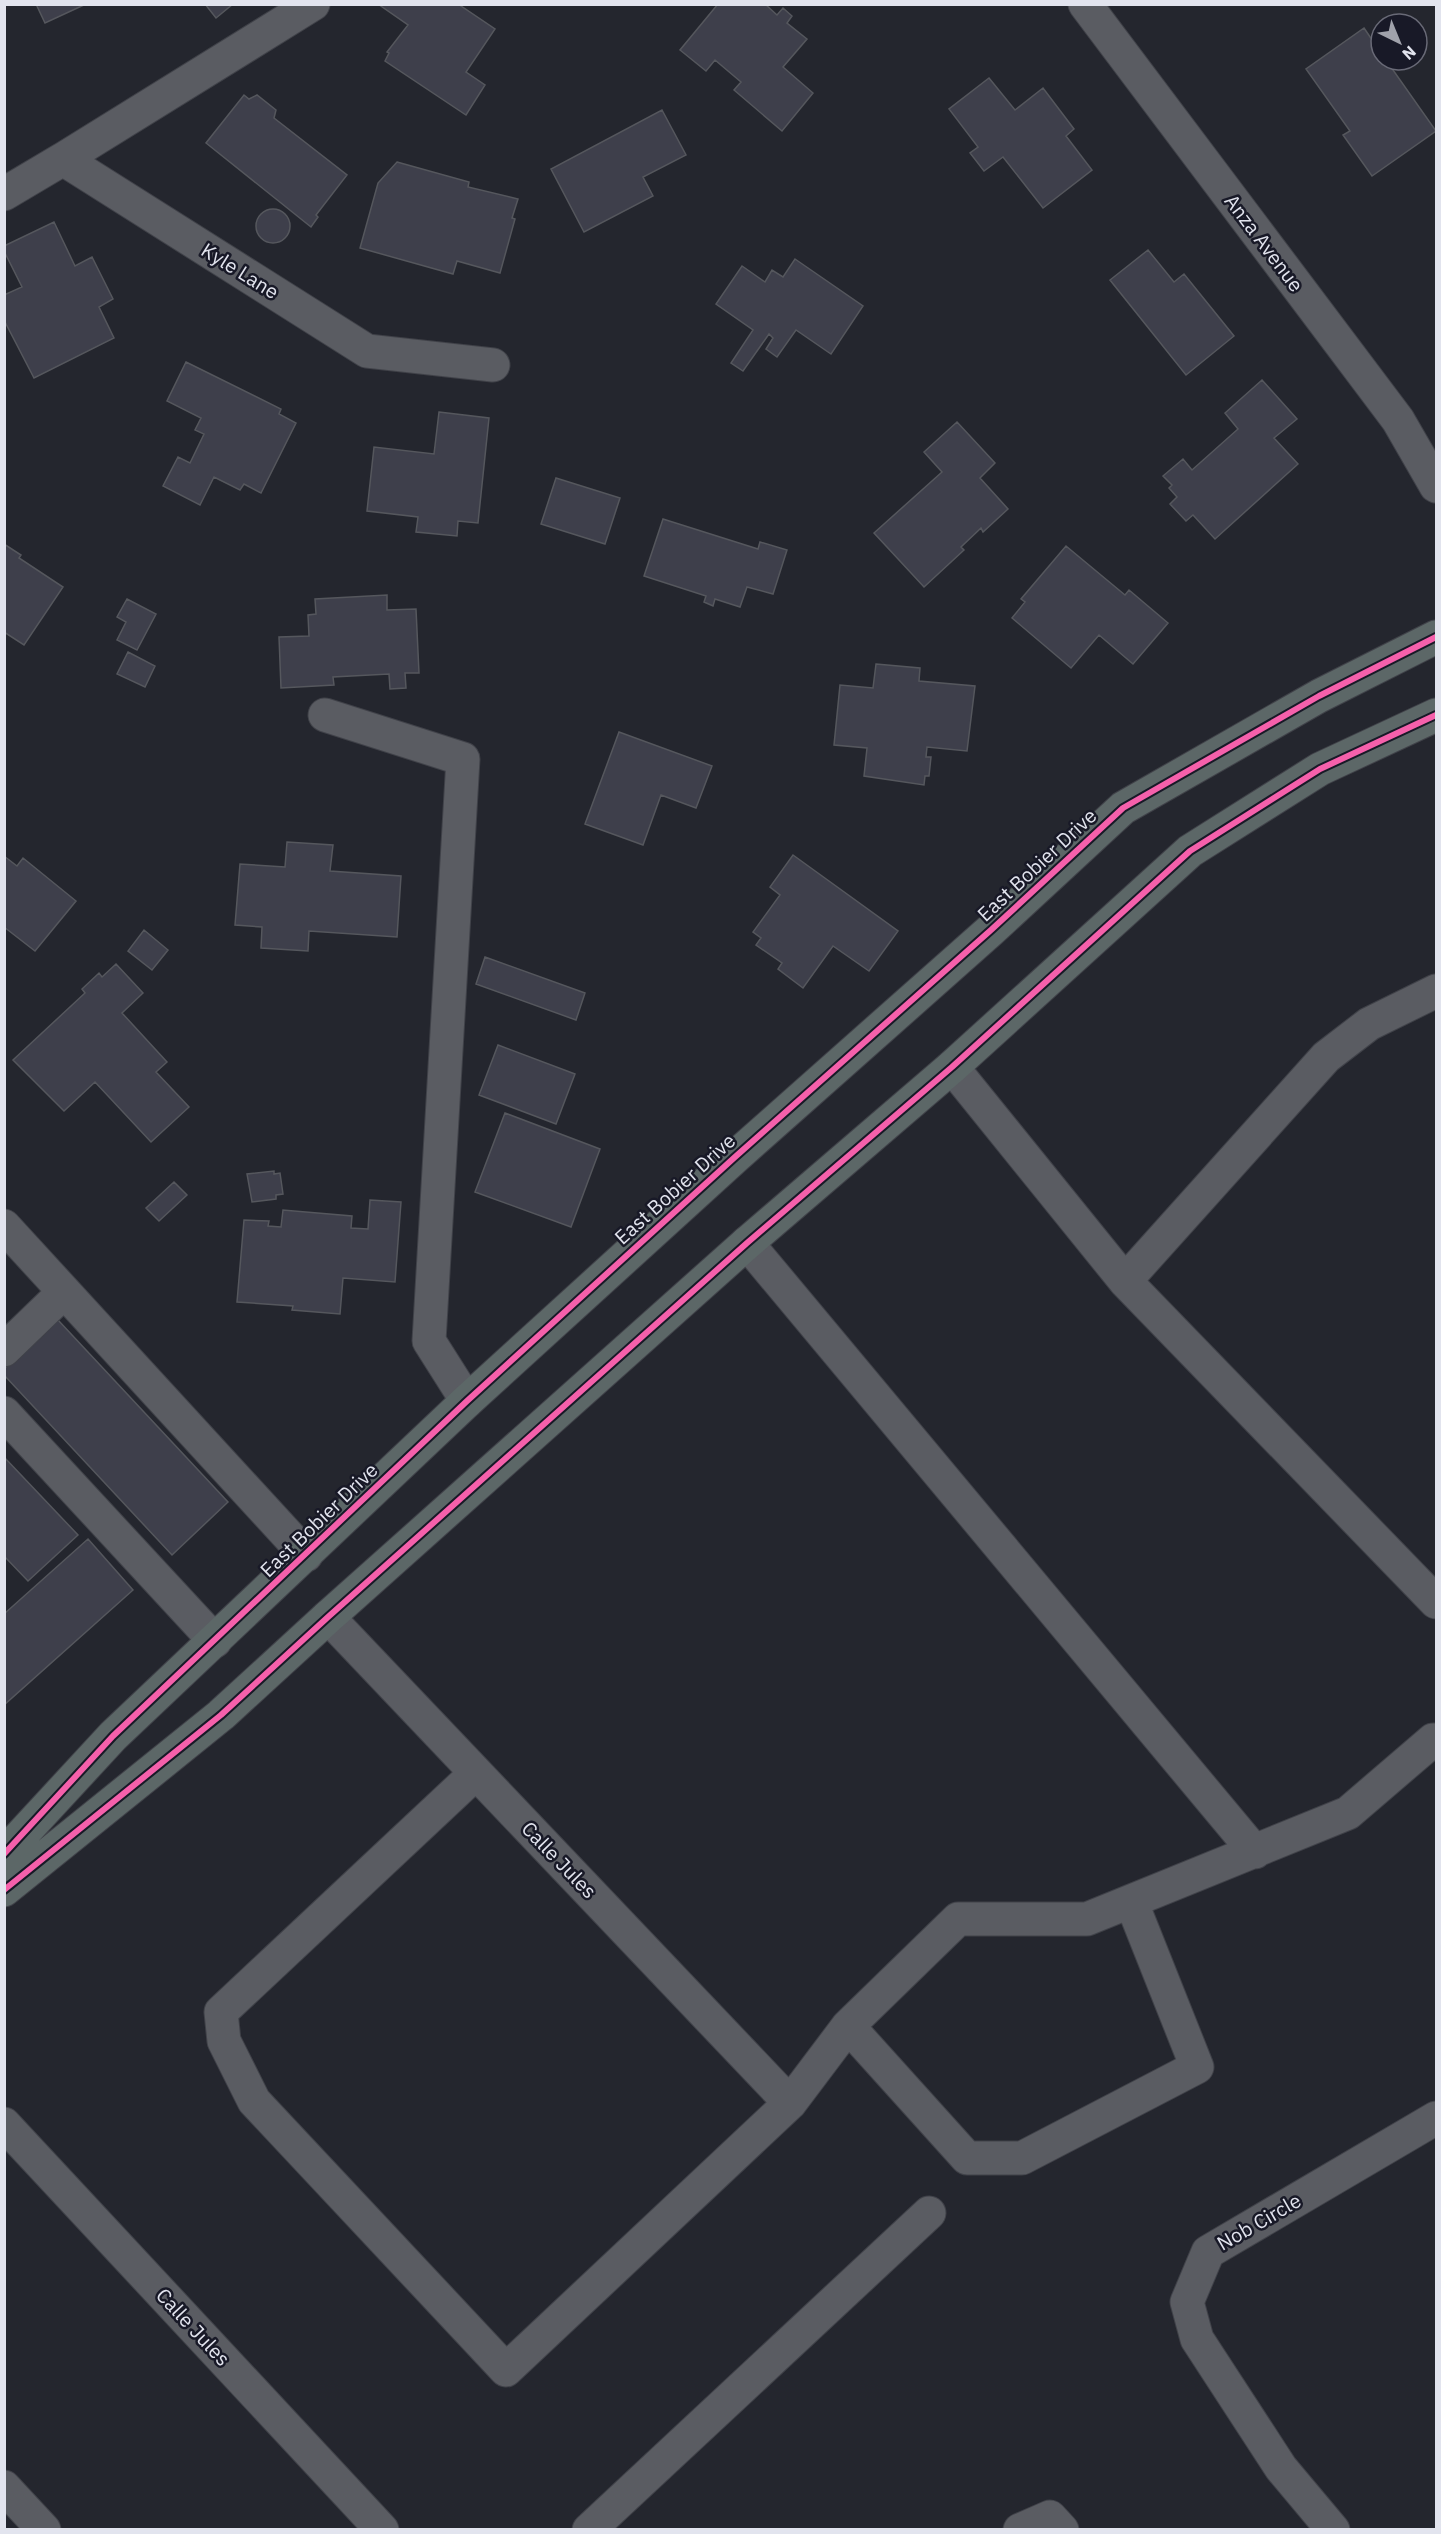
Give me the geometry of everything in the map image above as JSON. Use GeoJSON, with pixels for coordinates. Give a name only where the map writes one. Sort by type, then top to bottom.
{"type":"FeatureCollection","features":[{"type":"Feature","properties":{"kind":"main road","name":"East Bobier Drive"},"geometry":{"type":"LineString","coordinates":[[4,1854],[113,1736],[467,1401],[1124,808],[1319,696],[1437,637]]}},
{"type":"Feature","properties":{"kind":"main road"},"geometry":{"type":"LineString","coordinates":[[4,1890],[221,1715],[747,1243],[952,1067],[1190,851],[1320,769],[1437,715]]}},
{"type":"Feature","properties":{"kind":"street"},"geometry":{"type":"LineString","coordinates":[[4,194],[313,4]]}},
{"type":"Feature","properties":{"kind":"street","name":"Anza Avenue"},"geometry":{"type":"LineString","coordinates":[[1085,4],[1398,420],[1437,486]]}},
{"type":"Feature","properties":{"kind":"street","name":"Kyle Lane"},"geometry":{"type":"LineString","coordinates":[[63,159],[367,351],[493,365]]}},
{"type":"Feature","properties":{"kind":"street"},"geometry":{"type":"LineString","coordinates":[[325,715],[463,759],[429,1341],[467,1401]]}},
{"type":"Feature","properties":{"kind":"street"},"geometry":{"type":"LineString","coordinates":[[1125,1281],[1326,1057],[1369,1024],[1437,991]]}},
{"type":"Feature","properties":{"kind":"street"},"geometry":{"type":"LineString","coordinates":[[952,1067],[1125,1281],[1437,1602]]}},
{"type":"Feature","properties":{"kind":"street"},"geometry":{"type":"LineString","coordinates":[[4,1226],[306,1555]]}},
{"type":"Feature","properties":{"kind":"street"},"geometry":{"type":"LineString","coordinates":[[747,1243],[1255,1852]]}},
{"type":"Feature","properties":{"kind":"street"},"geometry":{"type":"LineString","coordinates":[[4,1350],[64,1292]]}},
{"type":"Feature","properties":{"kind":"street"},"geometry":{"type":"LineString","coordinates":[[4,1413],[215,1641]]}},
{"type":"Feature","properties":{"kind":"street","name":"Calle Jules"},"geometry":{"type":"LineString","coordinates":[[328,1617],[790,2103]]}},
{"type":"Feature","properties":{"kind":"street"},"geometry":{"type":"LineString","coordinates":[[476,1773],[220,2012],[224,2041],[254,2101],[506,2370],[790,2103],[848,2026],[958,1919],[1087,1919],[1348,1813],[1433,1740]]}},
{"type":"Feature","properties":{"kind":"street"},"geometry":{"type":"LineString","coordinates":[[848,2026],[967,2158],[1022,2158],[1197,2067],[1131,1901]]}},
{"type":"Feature","properties":{"kind":"street","name":"Nob Circle"},"geometry":{"type":"LineString","coordinates":[[1333,2529],[1281,2468],[1197,2339],[1187,2302],[1208,2252],[1437,2118]]}},
{"type":"Feature","properties":{"kind":"street","name":"Calle Jules"},"geometry":{"type":"LineString","coordinates":[[4,2124],[382,2529]]}},
{"type":"Feature","properties":{"kind":"street"},"geometry":{"type":"LineString","coordinates":[[589,2529],[929,2213]]}},
{"type":"Feature","properties":{"kind":"street"},"geometry":{"type":"LineString","coordinates":[[4,2487],[44,2529]]}},
{"type":"Feature","properties":{"kind":"street"},"geometry":{"type":"LineString","coordinates":[[1020,2529],[1050,2517],[1062,2529]]}},
{"type":"Feature","properties":{"kind":"building"},"geometry":{"type":"Polygon","coordinates":[[[36,4],[86,4],[45,23],[36,4]]]}},
{"type":"Feature","properties":{"kind":"building"},"geometry":{"type":"Polygon","coordinates":[[[205,4],[233,4],[216,18],[205,4]]]}},
{"type":"Feature","properties":{"kind":"building"},"geometry":{"type":"Polygon","coordinates":[[[378,4],[458,4],[495,29],[466,72],[485,85],[466,115],[385,61],[389,53],[387,52],[408,25],[378,4]]]}},
{"type":"Feature","properties":{"kind":"building"},"geometry":{"type":"Polygon","coordinates":[[[718,4],[765,4],[777,15],[783,8],[792,16],[787,23],[807,39],[783,67],[813,93],[782,131],[734,90],[741,82],[715,60],[706,71],[680,50],[718,4]]]}},
{"type":"Feature","properties":{"kind":"building"},"geometry":{"type":"Polygon","coordinates":[[[1364,28],[1369,35],[1369,72],[1394,72],[1436,131],[1372,176],[1343,135],[1350,131],[1306,69],[1364,28]]]}},
{"type":"Feature","properties":{"kind":"building"},"geometry":{"type":"Polygon","coordinates":[[[989,78],[1015,110],[1043,88],[1074,129],[1066,136],[1092,170],[1043,208],[1003,157],[984,171],[970,153],[978,147],[949,109],[989,78]]]}},
{"type":"Feature","properties":{"kind":"building"},"geometry":{"type":"Polygon","coordinates":[[[244,95],[249,99],[257,95],[276,110],[274,118],[347,175],[316,215],[318,217],[311,227],[206,143],[244,95]]]}},
{"type":"Feature","properties":{"kind":"building"},"geometry":{"type":"Polygon","coordinates":[[[662,110],[686,155],[643,177],[653,196],[584,232],[551,169],[662,110]]]}},
{"type":"Feature","properties":{"kind":"building"},"geometry":{"type":"Polygon","coordinates":[[[397,162],[469,182],[468,187],[518,199],[512,218],[515,219],[500,273],[457,261],[453,274],[360,248],[378,183],[397,162]]]}},
{"type":"Feature","properties":{"kind":"building"},"geometry":{"type":"Polygon","coordinates":[[[273,209],[285,214],[290,226],[285,238],[273,243],[261,238],[256,226],[261,214],[273,209]]]}},
{"type":"Feature","properties":{"kind":"building"},"geometry":{"type":"Polygon","coordinates":[[[54,222],[75,266],[92,257],[113,299],[99,307],[114,338],[34,378],[4,320],[4,295],[22,287],[4,251],[4,246],[54,222]]]}},
{"type":"Feature","properties":{"kind":"building"},"geometry":{"type":"Polygon","coordinates":[[[1148,250],[1174,282],[1184,274],[1234,336],[1186,375],[1110,280],[1148,250]]]}},
{"type":"Feature","properties":{"kind":"building"},"geometry":{"type":"Polygon","coordinates":[[[795,259],[863,306],[831,354],[796,330],[777,357],[766,349],[773,338],[769,334],[743,371],[731,363],[753,330],[716,304],[742,266],[765,282],[772,270],[783,277],[795,259]]]}},
{"type":"Feature","properties":{"kind":"building"},"geometry":{"type":"Polygon","coordinates":[[[186,362],[281,409],[279,414],[296,423],[261,493],[244,484],[240,490],[214,477],[200,505],[163,486],[178,457],[190,463],[204,434],[195,430],[201,418],[167,401],[186,362]]]}},
{"type":"Feature","properties":{"kind":"building"},"geometry":{"type":"Polygon","coordinates":[[[1262,380],[1297,419],[1274,438],[1298,464],[1215,539],[1193,515],[1186,521],[1170,504],[1177,497],[1169,488],[1172,485],[1163,476],[1183,459],[1192,470],[1238,429],[1225,413],[1262,380]]]}},
{"type":"Feature","properties":{"kind":"building"},"geometry":{"type":"Polygon","coordinates":[[[439,412],[489,418],[478,523],[458,521],[457,536],[416,532],[418,517],[367,511],[374,447],[434,454],[439,412]]]}},
{"type":"Feature","properties":{"kind":"building"},"geometry":{"type":"Polygon","coordinates":[[[957,422],[995,463],[980,478],[1008,509],[983,532],[981,528],[961,547],[964,550],[924,587],[874,533],[942,472],[924,452],[957,422]]]}},
{"type":"Feature","properties":{"kind":"building"},"geometry":{"type":"Polygon","coordinates":[[[556,478],[620,498],[605,544],[541,524],[556,478]]]}},
{"type":"Feature","properties":{"kind":"building"},"geometry":{"type":"Polygon","coordinates":[[[663,519],[758,549],[760,542],[787,550],[773,594],[747,587],[740,607],[715,599],[713,606],[704,602],[706,596],[644,576],[663,519]]]}},
{"type":"Feature","properties":{"kind":"building"},"geometry":{"type":"Polygon","coordinates":[[[4,544],[21,555],[19,558],[63,587],[24,645],[4,632],[4,544]]]}},
{"type":"Feature","properties":{"kind":"building"},"geometry":{"type":"Polygon","coordinates":[[[1066,546],[1125,595],[1129,590],[1168,623],[1133,664],[1099,635],[1071,668],[1012,618],[1025,602],[1021,599],[1066,546]]]}},
{"type":"Feature","properties":{"kind":"building"},"geometry":{"type":"Polygon","coordinates":[[[387,595],[387,610],[416,609],[419,673],[405,673],[406,688],[390,689],[389,674],[333,677],[334,685],[281,688],[279,637],[309,636],[308,615],[316,614],[315,599],[387,595]]]}},
{"type":"Feature","properties":{"kind":"building"},"geometry":{"type":"Polygon","coordinates":[[[127,599],[156,614],[137,650],[117,640],[126,622],[117,617],[127,599]]]}},
{"type":"Feature","properties":{"kind":"building"},"geometry":{"type":"Polygon","coordinates":[[[128,652],[155,666],[145,687],[117,674],[128,652]]]}},
{"type":"Feature","properties":{"kind":"building"},"geometry":{"type":"Polygon","coordinates":[[[876,664],[920,668],[919,681],[975,686],[967,751],[927,747],[926,757],[931,757],[929,776],[925,776],[924,785],[864,776],[867,748],[834,745],[840,685],[873,688],[876,664]]]}},
{"type":"Feature","properties":{"kind":"building"},"geometry":{"type":"Polygon","coordinates":[[[619,732],[712,766],[696,808],[661,795],[643,845],[585,824],[619,732]]]}},
{"type":"Feature","properties":{"kind":"building"},"geometry":{"type":"Polygon","coordinates":[[[287,842],[333,845],[330,871],[401,876],[397,937],[309,931],[308,951],[261,948],[262,927],[235,925],[240,864],[285,867],[287,842]]]}},
{"type":"Feature","properties":{"kind":"building"},"geometry":{"type":"Polygon","coordinates":[[[793,855],[898,931],[869,971],[833,946],[803,988],[778,969],[782,963],[756,945],[761,938],[753,932],[780,895],[770,887],[793,855]]]}},
{"type":"Feature","properties":{"kind":"building"},"geometry":{"type":"Polygon","coordinates":[[[4,856],[17,866],[23,858],[76,901],[35,951],[4,927],[4,856]]]}},
{"type":"Feature","properties":{"kind":"building"},"geometry":{"type":"Polygon","coordinates":[[[144,930],[168,950],[152,970],[128,951],[144,930]]]}},
{"type":"Feature","properties":{"kind":"building"},"geometry":{"type":"Polygon","coordinates":[[[485,957],[585,993],[576,1020],[476,984],[485,957]]]}},
{"type":"Feature","properties":{"kind":"building"},"geometry":{"type":"Polygon","coordinates":[[[116,964],[143,993],[122,1013],[167,1062],[156,1072],[189,1107],[151,1142],[95,1082],[64,1111],[13,1060],[85,993],[82,989],[99,973],[102,977],[116,964]]]}},
{"type":"Feature","properties":{"kind":"building"},"geometry":{"type":"Polygon","coordinates":[[[498,1045],[575,1074],[556,1124],[479,1095],[498,1045]]]}},
{"type":"Feature","properties":{"kind":"building"},"geometry":{"type":"Polygon","coordinates":[[[505,1113],[600,1149],[571,1227],[475,1192],[505,1113]]]}},
{"type":"Feature","properties":{"kind":"building"},"geometry":{"type":"Polygon","coordinates":[[[274,1171],[274,1174],[280,1173],[283,1194],[276,1195],[276,1199],[252,1202],[247,1174],[274,1171]]]}},
{"type":"Feature","properties":{"kind":"building"},"geometry":{"type":"Polygon","coordinates":[[[174,1182],[187,1195],[159,1221],[146,1208],[174,1182]]]}},
{"type":"Feature","properties":{"kind":"building"},"geometry":{"type":"Polygon","coordinates":[[[370,1200],[401,1202],[395,1282],[343,1278],[340,1314],[292,1310],[293,1306],[237,1302],[244,1220],[269,1221],[268,1226],[281,1227],[283,1210],[352,1216],[351,1228],[368,1229],[370,1200]]]}},
{"type":"Feature","properties":{"kind":"building"},"geometry":{"type":"Polygon","coordinates":[[[58,1320],[228,1502],[172,1555],[4,1375],[4,1369],[58,1320]]]}},
{"type":"Feature","properties":{"kind":"building"},"geometry":{"type":"Polygon","coordinates":[[[4,1457],[78,1535],[28,1581],[4,1556],[4,1457]]]}},
{"type":"Feature","properties":{"kind":"building"},"geometry":{"type":"Polygon","coordinates":[[[88,1539],[133,1590],[4,1705],[4,1614],[88,1539]]]}},
{"type":"Feature","properties":{"kind":"cycle path"},"geometry":{"type":"LineString","coordinates":[[4,1854],[113,1736],[467,1401],[735,1157],[991,930],[1123,808],[1319,696],[1436,637]]}},
{"type":"Feature","properties":{"kind":"cycle path"},"geometry":{"type":"LineString","coordinates":[[4,1890],[221,1715],[747,1243],[952,1067],[1190,851],[1320,769],[1436,715]]}}]}
